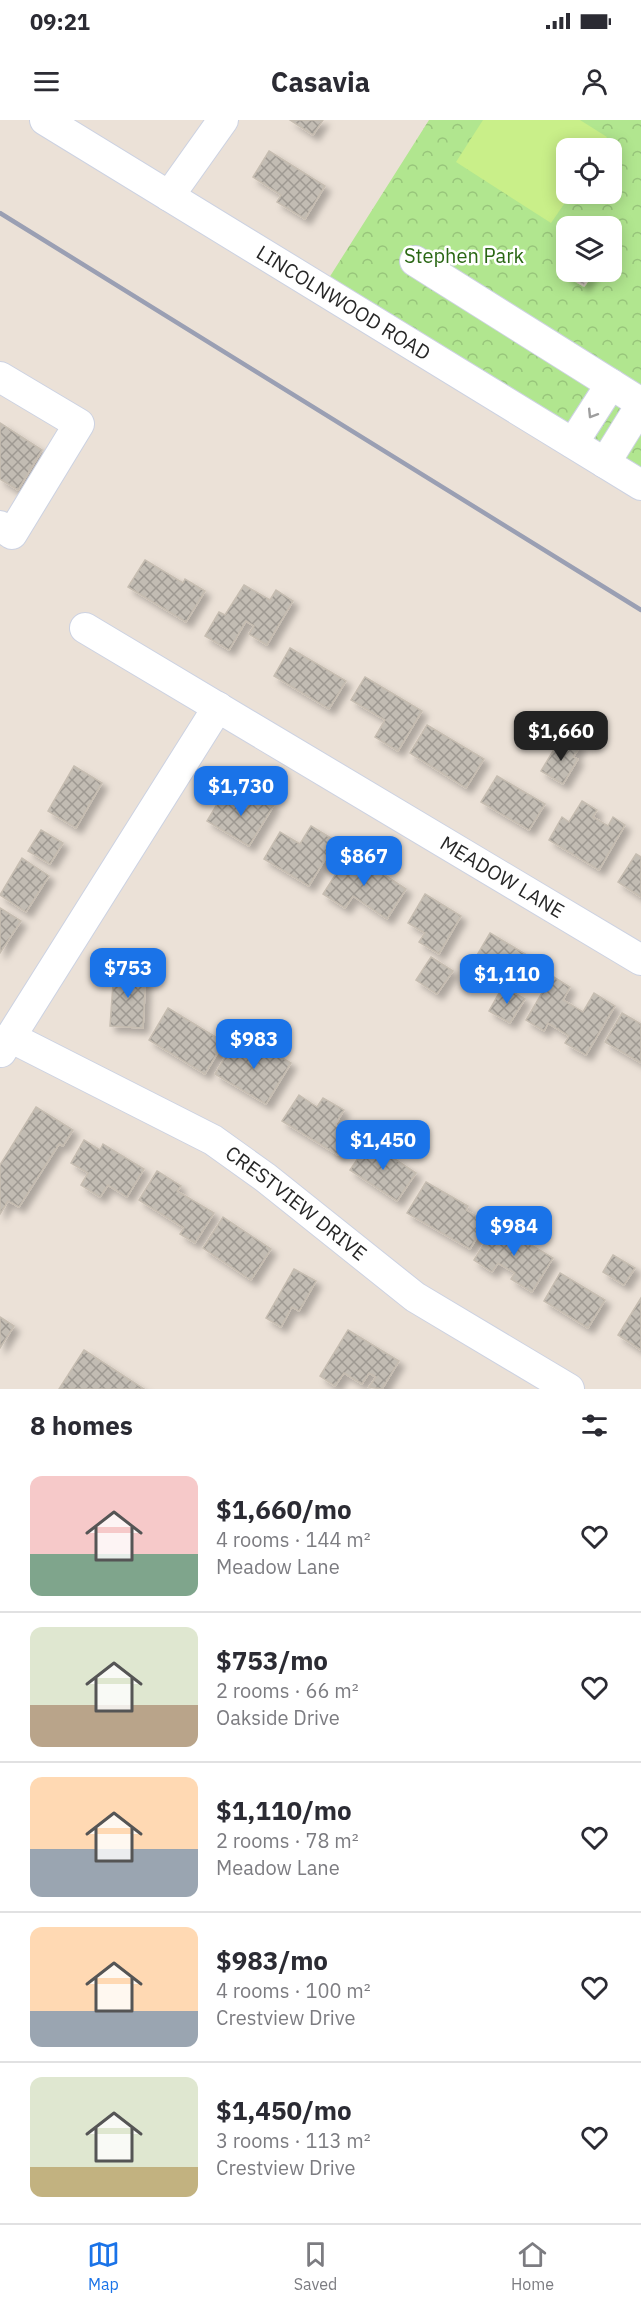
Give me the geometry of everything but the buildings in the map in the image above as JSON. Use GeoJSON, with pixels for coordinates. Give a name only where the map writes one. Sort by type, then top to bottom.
{"type":"FeatureCollection","features":[{"type":"Feature","properties":{"kind":"street","name":"LINCOLNWOOD ROAD"},"geometry":{"type":"LineString","coordinates":[[45,120],[641,485]]}},
{"type":"Feature","properties":{"kind":"street"},"geometry":{"type":"LineString","coordinates":[[170,196],[224,120]]}},
{"type":"Feature","properties":{"kind":"street"},"geometry":{"type":"LineString","coordinates":[[415,261],[641,404],[605,463]]}},
{"type":"Feature","properties":{"kind":"street"},"geometry":{"type":"LineString","coordinates":[[0,377],[79,424],[12,534],[0,526]]}},
{"type":"Feature","properties":{"kind":"street"},"geometry":{"type":"LineString","coordinates":[[573,443],[611,384]]}},
{"type":"Feature","properties":{"kind":"street","name":"MEADOW LANE"},"geometry":{"type":"LineString","coordinates":[[85,628],[641,960]]}},
{"type":"Feature","properties":{"kind":"street"},"geometry":{"type":"LineString","coordinates":[[5,1045],[218,707]]}},
{"type":"Feature","properties":{"kind":"street","name":"CRESTVIEW DRIVE"},"geometry":{"type":"LineString","coordinates":[[5,1045],[213,1140],[251,1166],[416,1297],[569,1389]]}},
{"type":"Feature","properties":{"kind":"green space","name":"Stephen Park"},"geometry":{"type":"Polygon","coordinates":[[[429,120],[641,120],[641,485],[322,289],[429,120]]]}},
{"type":"Feature","properties":{"kind":"green space"},"geometry":{"type":"Polygon","coordinates":[[[483,120],[580,120],[607,137],[556,138],[556,204],[564,204],[551,223],[456,162],[483,120]]]}},
{"type":"Feature","properties":{"kind":"railway"},"geometry":{"type":"LineString","coordinates":[[0,213],[641,610]]}}]}
